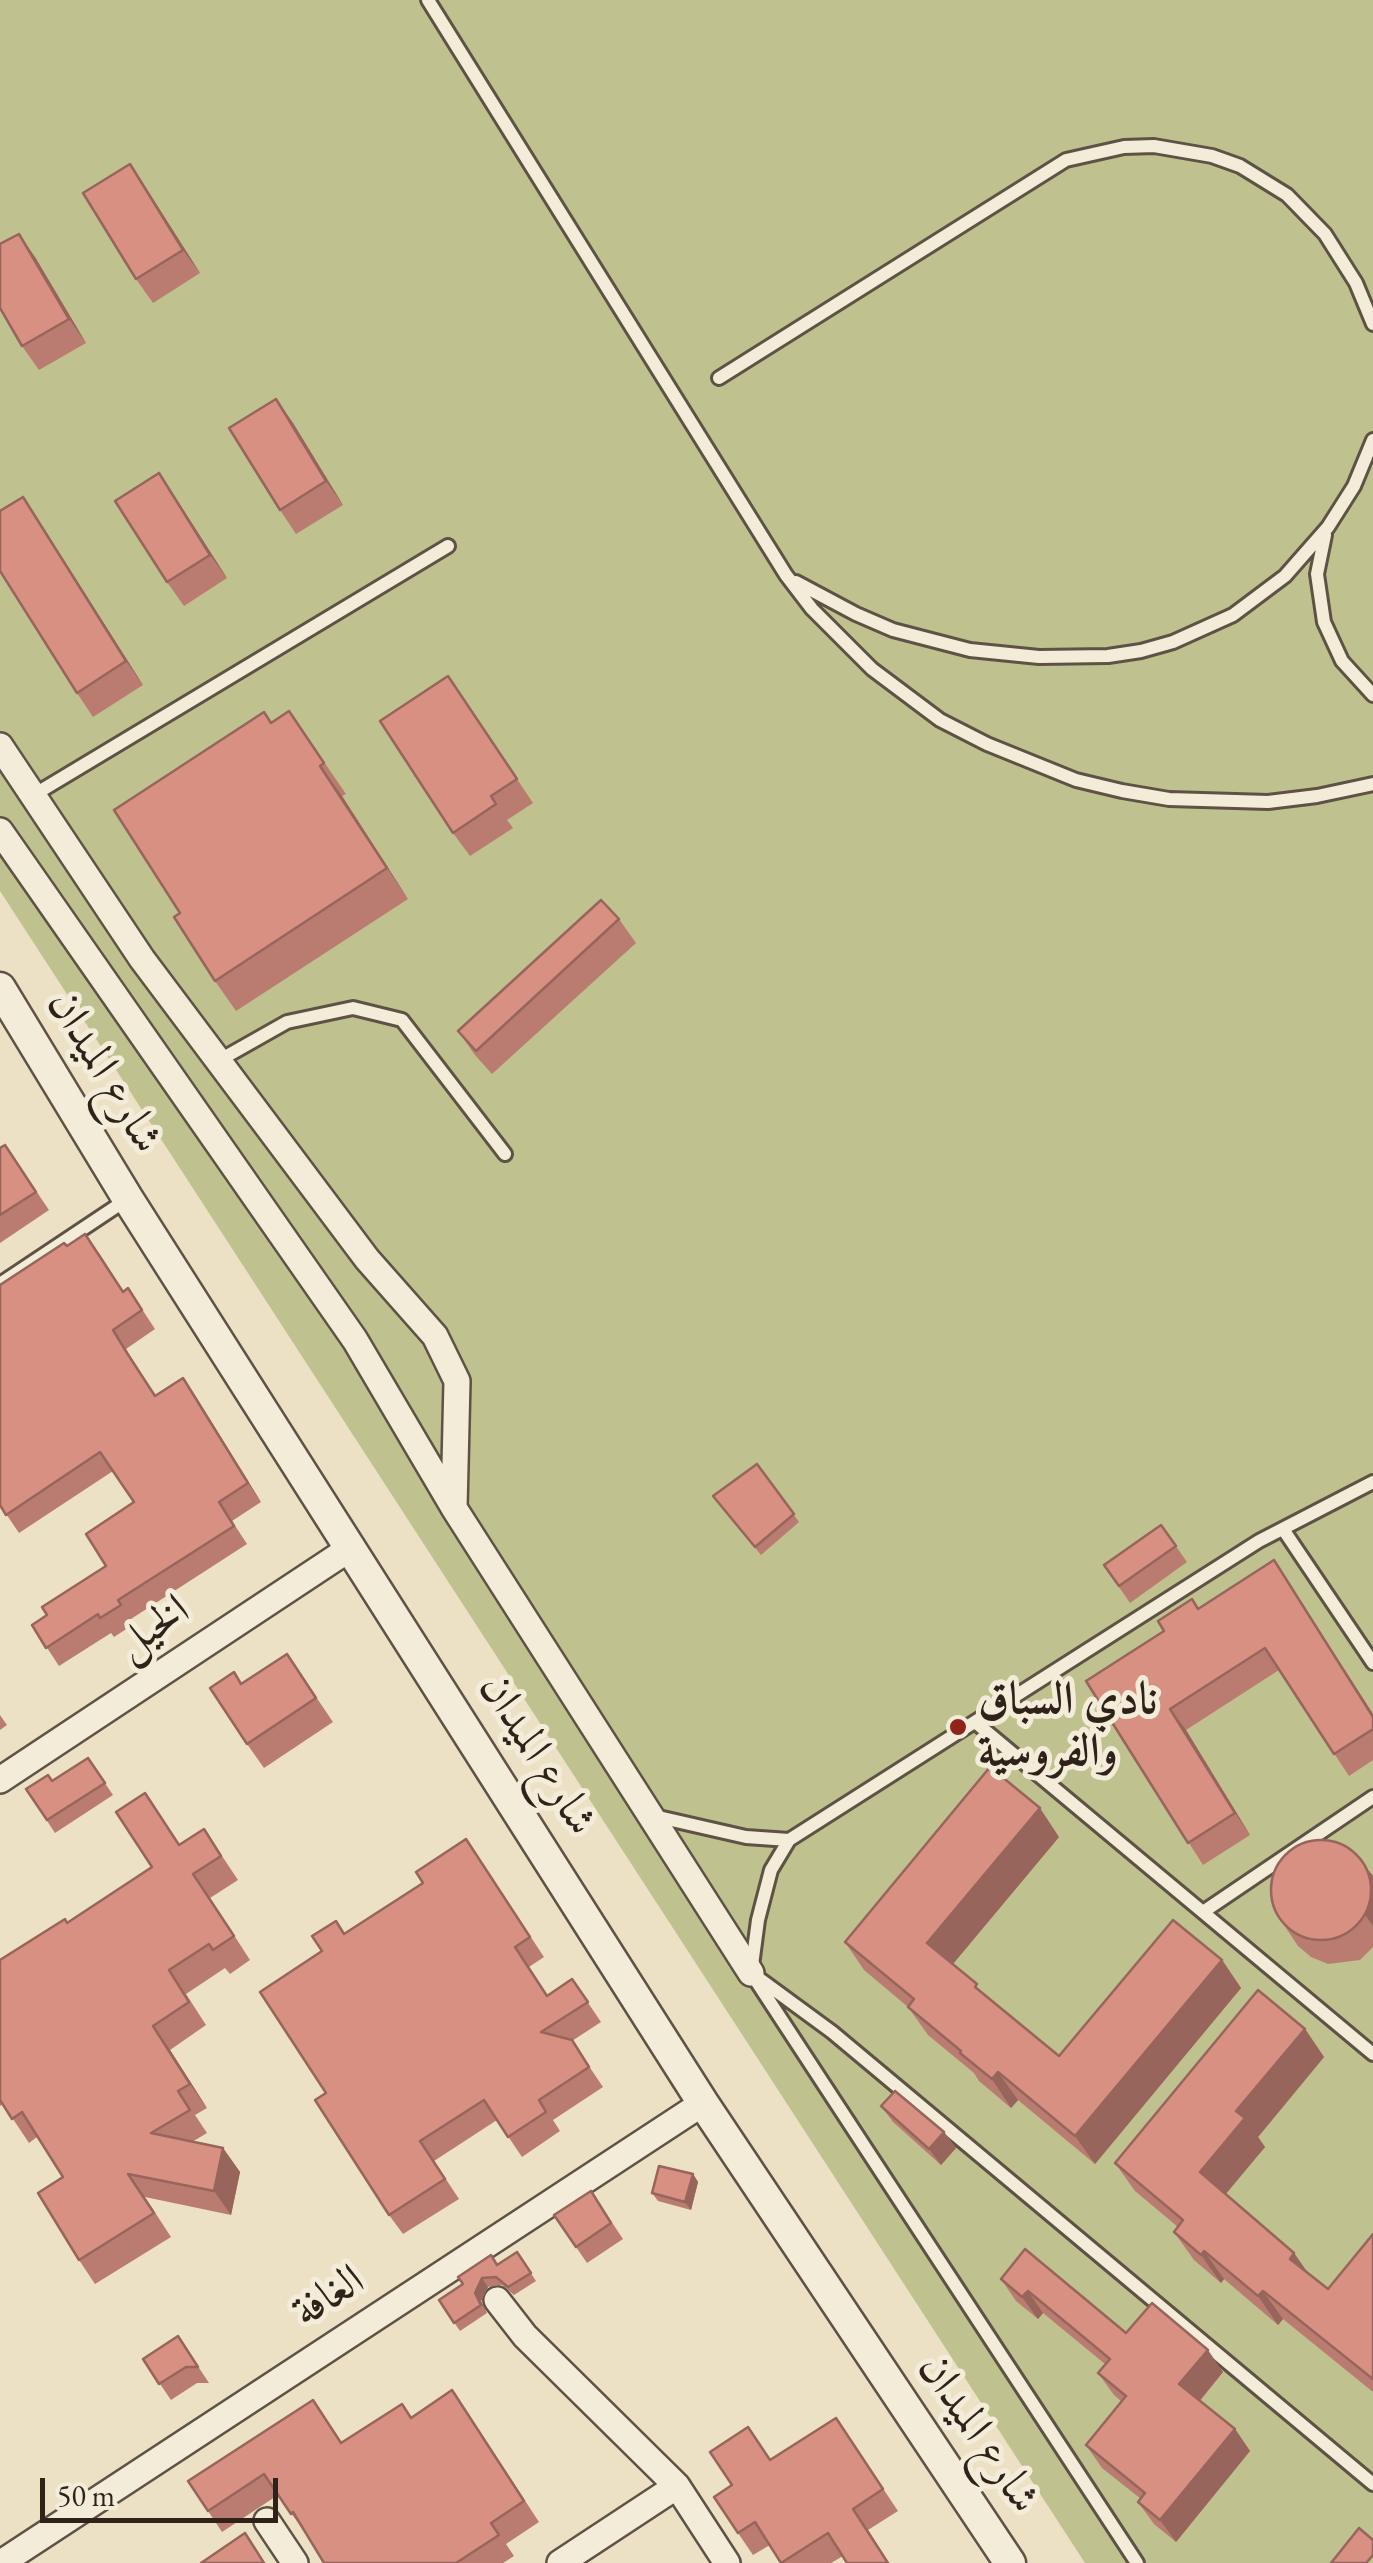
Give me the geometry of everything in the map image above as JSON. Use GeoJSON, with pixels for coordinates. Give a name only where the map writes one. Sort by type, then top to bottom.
{"type":"FeatureCollection","features":[{"type":"Feature","properties":{"kind":"street"},"geometry":{"type":"LineString","coordinates":[[0,746],[142,959],[368,1259],[435,1336],[457,1381],[454,1508]]}},
{"type":"Feature","properties":{"kind":"street"},"geometry":{"type":"LineString","coordinates":[[0,831],[308,1269],[647,1815],[750,1972]]}},
{"type":"Feature","properties":{"kind":"street","name":"شارع الميدان"},"geometry":{"type":"LineString","coordinates":[[4,1003],[997,2557]]}},
{"type":"Feature","properties":{"kind":"street","name":"الخيل"},"geometry":{"type":"LineString","coordinates":[[0,1780],[352,1547]]}},
{"type":"Feature","properties":{"kind":"street","name":"الغافة"},"geometry":{"type":"LineString","coordinates":[[1,2563],[471,2267],[703,2102]]}},
{"type":"Feature","properties":{"kind":"street"},"geometry":{"type":"LineString","coordinates":[[497,2300],[524,2336],[677,2486],[727,2563]]}},
{"type":"Feature","properties":{"kind":"street"},"geometry":{"type":"LineString","coordinates":[[560,2563],[677,2486]]}},
{"type":"Feature","properties":{"kind":"street"},"geometry":{"type":"LineString","coordinates":[[267,2521],[295,2563]]}},
{"type":"Feature","properties":{"kind":"lane"},"geometry":{"type":"LineString","coordinates":[[428,0],[786,575],[841,640],[905,696],[940,720],[1031,764],[1122,791],[1219,802],[1317,796],[1373,784]]}},
{"type":"Feature","properties":{"kind":"lane"},"geometry":{"type":"LineString","coordinates":[[719,378],[1066,160],[1124,147],[1154,146],[1212,156],[1240,166],[1287,196],[1325,234],[1356,283],[1373,324]]}},
{"type":"Feature","properties":{"kind":"lane"},"geometry":{"type":"LineString","coordinates":[[786,575],[856,614],[931,641],[1004,655],[1108,656],[1174,642],[1234,615],[1285,576],[1328,527],[1354,486],[1373,440]]}},
{"type":"Feature","properties":{"kind":"lane"},"geometry":{"type":"LineString","coordinates":[[1328,527],[1318,574],[1324,622],[1342,661],[1373,694]]}},
{"type":"Feature","properties":{"kind":"lane"},"geometry":{"type":"LineString","coordinates":[[32,796],[448,546]]}},
{"type":"Feature","properties":{"kind":"lane"},"geometry":{"type":"LineString","coordinates":[[218,1061],[287,1022],[353,1008],[402,1020],[504,1154]]}},
{"type":"Feature","properties":{"kind":"lane"},"geometry":{"type":"LineString","coordinates":[[0,1284],[128,1199]]}},
{"type":"Feature","properties":{"kind":"lane"},"geometry":{"type":"LineString","coordinates":[[1137,2563],[750,1972],[758,1920],[771,1870],[789,1840],[1283,1529],[1373,1482]]}},
{"type":"Feature","properties":{"kind":"lane"},"geometry":{"type":"LineString","coordinates":[[1283,1529],[1373,1664]]}},
{"type":"Feature","properties":{"kind":"lane"},"geometry":{"type":"LineString","coordinates":[[974,1722],[1373,2054]]}},
{"type":"Feature","properties":{"kind":"lane"},"geometry":{"type":"LineString","coordinates":[[1203,1912],[1373,1798]]}},
{"type":"Feature","properties":{"kind":"lane"},"geometry":{"type":"LineString","coordinates":[[647,1815],[746,1837],[789,1840]]}},
{"type":"Feature","properties":{"kind":"lane"},"geometry":{"type":"LineString","coordinates":[[750,1972],[847,2044],[1373,2484]]}},
{"type":"Feature","properties":{"kind":"green space","name":"نادي السباق والفروسية"},"geometry":{"type":"Polygon","coordinates":[[[0,0],[1373,0],[1373,2563],[1085,2563],[0,891],[0,0]]]}},
{"type":"Feature","properties":{"kind":"building"},"geometry":{"type":"Polygon","coordinates":[[[130,164],[183,250],[136,279],[83,193],[130,164]]]}},
{"type":"Feature","properties":{"kind":"building"},"geometry":{"type":"Polygon","coordinates":[[[19,234],[69,319],[22,346],[0,308],[0,244],[19,234]]]}},
{"type":"Feature","properties":{"kind":"building"},"geometry":{"type":"Polygon","coordinates":[[[276,399],[326,481],[280,510],[229,428],[276,399]]]}},
{"type":"Feature","properties":{"kind":"building"},"geometry":{"type":"Polygon","coordinates":[[[159,473],[210,555],[167,582],[115,501],[159,473]]]}},
{"type":"Feature","properties":{"kind":"building"},"geometry":{"type":"Polygon","coordinates":[[[23,497],[126,661],[77,693],[0,571],[0,511],[23,497]]]}},
{"type":"Feature","properties":{"kind":"building"},"geometry":{"type":"Polygon","coordinates":[[[448,676],[517,779],[491,796],[496,804],[453,833],[380,721],[448,676]]]}},
{"type":"Feature","properties":{"kind":"building"},"geometry":{"type":"Polygon","coordinates":[[[289,711],[387,868],[215,981],[174,917],[180,913],[114,810],[264,712],[271,723],[289,711]]]}},
{"type":"Feature","properties":{"kind":"building"},"geometry":{"type":"Polygon","coordinates":[[[601,900],[619,919],[476,1051],[458,1031],[601,900]]]}},
{"type":"Feature","properties":{"kind":"building"},"geometry":{"type":"Polygon","coordinates":[[[5,1145],[36,1192],[0,1215],[0,1148],[5,1145]]]}},
{"type":"Feature","properties":{"kind":"building"},"geometry":{"type":"Polygon","coordinates":[[[85,1234],[123,1292],[128,1288],[142,1310],[113,1330],[155,1396],[183,1378],[248,1483],[219,1502],[234,1526],[118,1600],[121,1605],[100,1618],[98,1614],[46,1648],[32,1625],[47,1615],[42,1607],[106,1566],[86,1534],[134,1502],[100,1452],[6,1515],[0,1505],[0,1285],[64,1243],[67,1246],[85,1234]]]}},
{"type":"Feature","properties":{"kind":"building"},"geometry":{"type":"Polygon","coordinates":[[[757,1464],[794,1514],[755,1547],[713,1496],[757,1464]]]}},
{"type":"Feature","properties":{"kind":"building"},"geometry":{"type":"Polygon","coordinates":[[[1161,1525],[1176,1546],[1119,1586],[1104,1565],[1161,1525]]]}},
{"type":"Feature","properties":{"kind":"building"},"geometry":{"type":"Polygon","coordinates":[[[1274,1560],[1373,1717],[1373,1729],[1334,1754],[1265,1648],[1170,1709],[1235,1813],[1188,1843],[1086,1681],[1164,1631],[1158,1621],[1192,1599],[1198,1609],[1274,1560]]]}},
{"type":"Feature","properties":{"kind":"building"},"geometry":{"type":"Polygon","coordinates":[[[287,1654],[316,1698],[247,1744],[210,1688],[234,1672],[241,1684],[287,1654]]]}},
{"type":"Feature","properties":{"kind":"building"},"geometry":{"type":"Polygon","coordinates":[[[88,1758],[105,1783],[47,1820],[26,1789],[48,1775],[52,1781],[88,1758]]]}},
{"type":"Feature","properties":{"kind":"building"},"geometry":{"type":"Polygon","coordinates":[[[990,1767],[1040,1808],[927,1943],[977,1984],[975,1987],[1059,2056],[1173,1920],[1222,1960],[1075,2136],[998,2072],[992,2079],[960,2053],[908,2007],[914,1999],[845,1942],[990,1767]]]}},
{"type":"Feature","properties":{"kind":"building"},"geometry":{"type":"Polygon","coordinates":[[[145,1793],[179,1845],[204,1829],[221,1856],[193,1874],[234,1936],[213,1950],[209,1944],[169,1970],[189,2002],[153,2026],[190,2084],[178,2091],[190,2110],[151,2133],[223,2148],[214,2191],[128,2174],[154,2213],[79,2260],[38,2193],[63,2177],[22,2112],[12,2119],[0,2100],[0,1960],[65,1919],[67,1923],[152,1867],[116,1812],[145,1793]]]}},
{"type":"Feature","properties":{"kind":"building"},"geometry":{"type":"Polygon","coordinates":[[[466,1839],[530,1937],[515,1947],[547,1996],[572,1979],[588,2002],[541,2032],[572,2040],[589,2067],[539,2100],[546,2112],[508,2137],[484,2100],[420,2141],[445,2179],[389,2215],[315,2100],[326,2093],[260,1992],[322,1951],[312,1936],[336,1921],[344,1934],[423,1883],[416,1872],[466,1839]]]}},
{"type":"Feature","properties":{"kind":"building"},"geometry":{"type":"Polygon","coordinates":[[[1321,1840],[1340,1844],[1356,1855],[1367,1871],[1371,1890],[1367,1909],[1356,1925],[1340,1936],[1321,1940],[1302,1936],[1286,1925],[1275,1909],[1271,1890],[1275,1871],[1286,1855],[1302,1844],[1321,1840]]]}},
{"type":"Feature","properties":{"kind":"building"},"geometry":{"type":"Polygon","coordinates":[[[1258,1990],[1305,2029],[1236,2111],[1245,2118],[1200,2172],[1294,2253],[1290,2259],[1328,2289],[1373,2234],[1373,2379],[1263,2291],[1258,2296],[1204,2251],[1201,2255],[1174,2232],[1183,2220],[1115,2163],[1258,1990]]]}},
{"type":"Feature","properties":{"kind":"building"},"geometry":{"type":"Polygon","coordinates":[[[895,2091],[944,2132],[929,2149],[881,2106],[895,2091]]]}},
{"type":"Feature","properties":{"kind":"building"},"geometry":{"type":"Polygon","coordinates":[[[659,2166],[693,2174],[685,2202],[652,2193],[659,2166]]]}},
{"type":"Feature","properties":{"kind":"building"},"geometry":{"type":"Polygon","coordinates":[[[591,2191],[611,2223],[576,2247],[554,2215],[591,2191]]]}},
{"type":"Feature","properties":{"kind":"building"},"geometry":{"type":"Polygon","coordinates":[[[1025,2249],[1126,2333],[1152,2303],[1208,2350],[1179,2384],[1235,2429],[1160,2520],[1138,2502],[1145,2493],[1086,2445],[1126,2396],[1098,2373],[1110,2359],[1028,2291],[1022,2297],[1001,2279],[1025,2249]]]}},
{"type":"Feature","properties":{"kind":"building"},"geometry":{"type":"Polygon","coordinates":[[[517,2252],[531,2273],[508,2287],[496,2277],[482,2278],[475,2293],[481,2305],[454,2323],[439,2300],[463,2284],[458,2277],[491,2255],[497,2265],[517,2252]]]}},
{"type":"Feature","properties":{"kind":"building"},"geometry":{"type":"Polygon","coordinates":[[[178,2336],[198,2367],[186,2367],[159,2384],[143,2359],[178,2336]]]}},
{"type":"Feature","properties":{"kind":"building"},"geometry":{"type":"Polygon","coordinates":[[[452,2390],[524,2501],[491,2523],[499,2535],[456,2563],[324,2563],[264,2474],[208,2511],[188,2481],[313,2400],[341,2443],[402,2404],[411,2418],[452,2390]]]}},
{"type":"Feature","properties":{"kind":"building"},"geometry":{"type":"Polygon","coordinates":[[[836,2418],[883,2489],[853,2509],[888,2563],[847,2563],[828,2533],[781,2563],[755,2522],[738,2533],[714,2497],[732,2485],[710,2452],[748,2427],[770,2460],[836,2418]]]}},
{"type":"Feature","properties":{"kind":"building"},"geometry":{"type":"Polygon","coordinates":[[[1359,2528],[1373,2540],[1373,2555],[1366,2563],[1331,2563],[1359,2528]]]}},
{"type":"Feature","properties":{"kind":"building"},"geometry":{"type":"Polygon","coordinates":[[[245,2533],[264,2563],[201,2563],[245,2533]]]}},
{"type":"Feature","properties":{"kind":"place","name":"نادي السباق والفروسية"},"geometry":{"type":"Point","coordinates":[958,1727]}}]}
